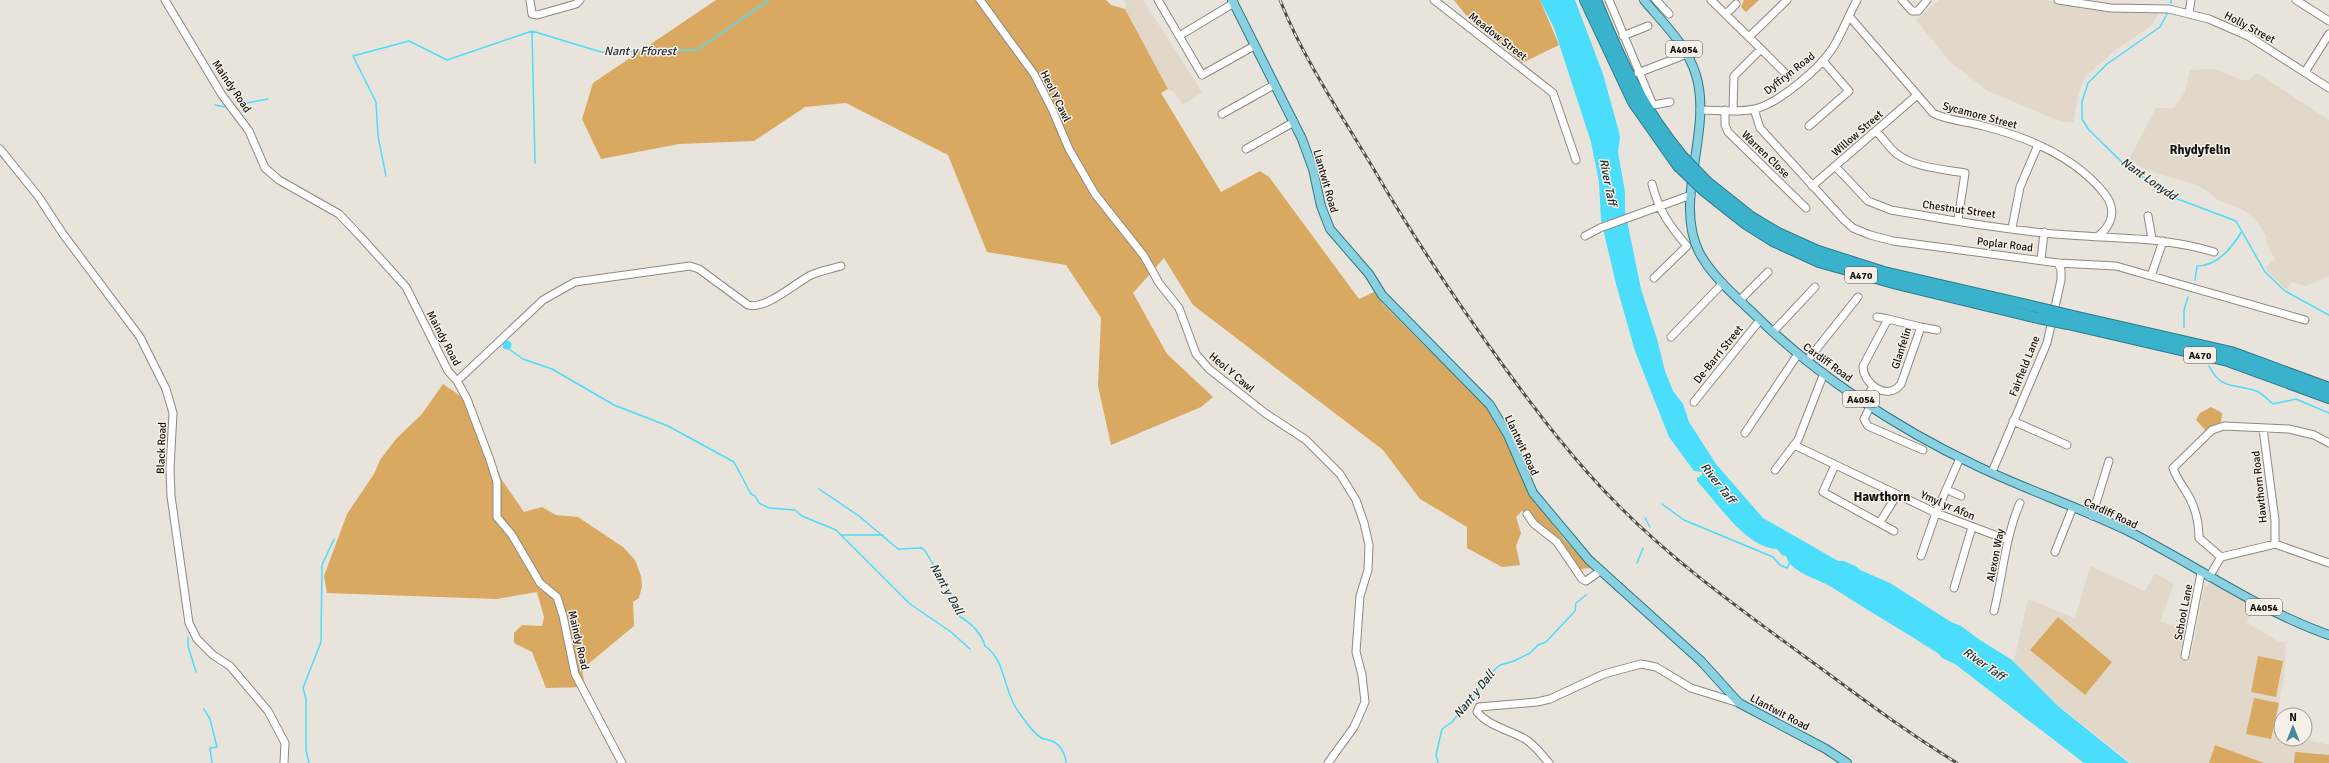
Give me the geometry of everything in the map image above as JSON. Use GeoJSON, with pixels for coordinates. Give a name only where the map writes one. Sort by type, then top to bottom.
{"type":"FeatureCollection","features":[{"type":"Feature","properties":{"kind":"highway","name":"A470"},"geometry":{"type":"LineString","coordinates":[[1585,0],[1633,102],[1658,140],[1678,166],[1751,217],[1778,233],[1818,252],[1884,272],[2039,313],[2231,352],[2329,388]]}},
{"type":"Feature","properties":{"kind":"highway","name":"A470"},"geometry":{"type":"LineString","coordinates":[[1596,0],[1622,63],[1640,98],[1666,136],[1705,186]]}},
{"type":"Feature","properties":{"kind":"highway","name":"A470"},"geometry":{"type":"LineString","coordinates":[[2069,319],[2228,361],[2329,398]]}},
{"type":"Feature","properties":{"kind":"main road","name":"A4054"},"geometry":{"type":"LineString","coordinates":[[1644,0],[1671,30],[1687,54],[1696,76],[1700,110]]}},
{"type":"Feature","properties":{"kind":"main road","name":"Llantwit Road"},"geometry":{"type":"LineString","coordinates":[[1233,2],[1254,46],[1294,122],[1309,158],[1321,206],[1330,229],[1369,274],[1382,295],[1490,405],[1508,435],[1533,493],[1574,544],[1600,571],[1701,662],[1739,703],[1826,749],[1847,763]]}},
{"type":"Feature","properties":{"kind":"main road","name":"Cardiff Road"},"geometry":{"type":"LineString","coordinates":[[1700,110],[1691,223],[1697,246],[1710,268],[1723,283],[1773,332],[1807,361],[1911,432],[1960,458],[2129,532],[2201,572]]}},
{"type":"Feature","properties":{"kind":"main road","name":"A4054"},"geometry":{"type":"LineString","coordinates":[[2201,572],[2279,615],[2329,635]]}},
{"type":"Feature","properties":{"kind":"street","name":"Maindy Road"},"geometry":{"type":"LineString","coordinates":[[165,0],[222,95],[249,131],[265,168],[279,180],[339,214],[406,288],[448,371],[457,381],[467,399],[497,482],[497,517],[512,535],[540,583],[557,597],[563,616],[575,674],[622,763]]}},
{"type":"Feature","properties":{"kind":"street"},"geometry":{"type":"LineString","coordinates":[[530,0],[532,14],[537,15],[576,4],[580,0]]}},
{"type":"Feature","properties":{"kind":"street","name":"Heol Y Cawl"},"geometry":{"type":"LineString","coordinates":[[980,0],[1034,74],[1052,108],[1068,149],[1095,194],[1144,256],[1159,283],[1179,308],[1196,354],[1209,370],[1265,413],[1306,440],[1340,474],[1356,500],[1364,523],[1369,545],[1368,570],[1360,596],[1356,652],[1362,675],[1365,702],[1354,727],[1328,763]]}},
{"type":"Feature","properties":{"kind":"street"},"geometry":{"type":"LineString","coordinates":[[1158,0],[1202,75],[1254,46]]}},
{"type":"Feature","properties":{"kind":"street","name":"Meadow Street"},"geometry":{"type":"LineString","coordinates":[[1434,0],[1553,93],[1576,160]]}},
{"type":"Feature","properties":{"kind":"street"},"geometry":{"type":"LineString","coordinates":[[1609,0],[1638,73],[1653,106],[1670,102]]}},
{"type":"Feature","properties":{"kind":"street"},"geometry":{"type":"LineString","coordinates":[[1656,0],[1669,14]]}},
{"type":"Feature","properties":{"kind":"street"},"geometry":{"type":"LineString","coordinates":[[1711,0],[1788,76]]}},
{"type":"Feature","properties":{"kind":"street"},"geometry":{"type":"LineString","coordinates":[[1748,37],[1787,0]]}},
{"type":"Feature","properties":{"kind":"street","name":"Dyffryn Road"},"geometry":{"type":"LineString","coordinates":[[1700,110],[1754,109],[1767,105],[1782,95],[1823,61],[1833,49],[1857,0]]}},
{"type":"Feature","properties":{"kind":"street"},"geometry":{"type":"LineString","coordinates":[[1902,0],[1912,11],[1918,11],[1927,0]]}},
{"type":"Feature","properties":{"kind":"street","name":"Holly Street"},"geometry":{"type":"LineString","coordinates":[[2058,0],[2083,5],[2169,9],[2189,13],[2242,33],[2329,88]]}},
{"type":"Feature","properties":{"kind":"street"},"geometry":{"type":"LineString","coordinates":[[2189,13],[2192,0]]}},
{"type":"Feature","properties":{"kind":"street"},"geometry":{"type":"LineString","coordinates":[[2296,0],[2329,21]]}},
{"type":"Feature","properties":{"kind":"street"},"geometry":{"type":"LineString","coordinates":[[1184,33],[1233,2]]}},
{"type":"Feature","properties":{"kind":"street"},"geometry":{"type":"LineString","coordinates":[[1726,14],[1736,4]]}},
{"type":"Feature","properties":{"kind":"street","name":"Sycamore Street"},"geometry":{"type":"LineString","coordinates":[[1849,16],[1928,109],[1940,116],[1995,129],[2038,145],[2086,174],[2109,199],[2112,215],[2107,228],[2097,237]]}},
{"type":"Feature","properties":{"kind":"street"},"geometry":{"type":"LineString","coordinates":[[1623,36],[1648,26]]}},
{"type":"Feature","properties":{"kind":"street"},"geometry":{"type":"LineString","coordinates":[[2305,72],[2329,34]]}},
{"type":"Feature","properties":{"kind":"street"},"geometry":{"type":"LineString","coordinates":[[1733,110],[1734,76],[1761,49]]}},
{"type":"Feature","properties":{"kind":"street"},"geometry":{"type":"LineString","coordinates":[[1638,73],[1687,54]]}},
{"type":"Feature","properties":{"kind":"street"},"geometry":{"type":"LineString","coordinates":[[1809,126],[1849,91],[1823,61]]}},
{"type":"Feature","properties":{"kind":"street"},"geometry":{"type":"LineString","coordinates":[[1222,114],[1274,85]]}},
{"type":"Feature","properties":{"kind":"street","name":"Willow Street"},"geometry":{"type":"LineString","coordinates":[[1812,186],[1916,96]]}},
{"type":"Feature","properties":{"kind":"street","name":"Poplar Road"},"geometry":{"type":"LineString","coordinates":[[1754,109],[1760,128],[1812,186],[1849,224],[1870,235],[1893,241],[2058,263],[2116,266],[2305,320]]}},
{"type":"Feature","properties":{"kind":"street","name":"Warren Close"},"geometry":{"type":"LineString","coordinates":[[1725,110],[1725,125],[1728,132],[1806,208]]}},
{"type":"Feature","properties":{"kind":"street"},"geometry":{"type":"LineString","coordinates":[[1246,149],[1294,122]]}},
{"type":"Feature","properties":{"kind":"street"},"geometry":{"type":"LineString","coordinates":[[1876,131],[1896,154],[1906,160],[1927,166],[1965,173],[1958,220]]}},
{"type":"Feature","properties":{"kind":"street"},"geometry":{"type":"LineString","coordinates":[[2012,228],[2020,187],[2038,145]]}},
{"type":"Feature","properties":{"kind":"street","name":"Black Road"},"geometry":{"type":"LineString","coordinates":[[0,150],[38,196],[63,234],[140,338],[166,389],[173,413],[170,468],[171,496],[189,624],[197,639],[213,654],[230,666],[268,712],[286,743],[284,763]]}},
{"type":"Feature","properties":{"kind":"street","name":"Chestnut Street"},"geometry":{"type":"LineString","coordinates":[[1835,166],[1861,194],[1876,205],[1891,210],[2044,232],[2097,237],[2152,239],[2195,246],[2214,252]]}},
{"type":"Feature","properties":{"kind":"street"},"geometry":{"type":"LineString","coordinates":[[1652,184],[1658,206],[1672,228],[1687,246],[1654,278]]}},
{"type":"Feature","properties":{"kind":"street"},"geometry":{"type":"LineString","coordinates":[[1585,236],[1600,228],[1638,215],[1658,206],[1692,196]]}},
{"type":"Feature","properties":{"kind":"street"},"geometry":{"type":"LineString","coordinates":[[2148,216],[2152,239]]}},
{"type":"Feature","properties":{"kind":"street"},"geometry":{"type":"LineString","coordinates":[[2041,260],[2044,232]]}},
{"type":"Feature","properties":{"kind":"street"},"geometry":{"type":"LineString","coordinates":[[2151,276],[2163,241]]}},
{"type":"Feature","properties":{"kind":"street","name":"Fairfield Lane"},"geometry":{"type":"LineString","coordinates":[[1992,472],[2047,343],[2061,280],[2061,270],[2058,263]]}},
{"type":"Feature","properties":{"kind":"street"},"geometry":{"type":"LineString","coordinates":[[457,381],[543,300],[575,282],[690,266],[699,269],[748,305],[752,306],[762,305],[810,276],[842,266]]}},
{"type":"Feature","properties":{"kind":"street"},"geometry":{"type":"LineString","coordinates":[[1740,300],[1768,272]]}},
{"type":"Feature","properties":{"kind":"street"},"geometry":{"type":"LineString","coordinates":[[1671,337],[1723,283]]}},
{"type":"Feature","properties":{"kind":"street"},"geometry":{"type":"LineString","coordinates":[[1773,332],[1815,287]]}},
{"type":"Feature","properties":{"kind":"street"},"geometry":{"type":"LineString","coordinates":[[1807,361],[1858,297]]}},
{"type":"Feature","properties":{"kind":"street"},"geometry":{"type":"LineString","coordinates":[[1877,317],[1888,319]]}},
{"type":"Feature","properties":{"kind":"street","name":"Glanfelin"},"geometry":{"type":"LineString","coordinates":[[1888,319],[1921,327],[1899,387],[1886,391],[1873,387],[1864,375],[1863,366],[1888,319]]}},
{"type":"Feature","properties":{"kind":"street","name":"De-Barri Street"},"geometry":{"type":"LineString","coordinates":[[1694,402],[1760,320]]}},
{"type":"Feature","properties":{"kind":"street"},"geometry":{"type":"LineString","coordinates":[[1921,327],[1937,330]]}},
{"type":"Feature","properties":{"kind":"street"},"geometry":{"type":"LineString","coordinates":[[1745,433],[1798,354]]}},
{"type":"Feature","properties":{"kind":"street"},"geometry":{"type":"LineString","coordinates":[[1775,470],[1794,445],[1806,422],[1810,406],[1824,373]]}},
{"type":"Feature","properties":{"kind":"street"},"geometry":{"type":"LineString","coordinates":[[1873,387],[1864,419],[1868,426],[1923,450]]}},
{"type":"Feature","properties":{"kind":"street"},"geometry":{"type":"LineString","coordinates":[[2014,421],[2067,445]]}},
{"type":"Feature","properties":{"kind":"street"},"geometry":{"type":"LineString","coordinates":[[2221,557],[2199,538],[2196,511],[2185,489],[2176,478],[2173,468],[2212,430],[2224,426],[2304,432],[2329,443]]}},
{"type":"Feature","properties":{"kind":"street","name":"Hawthorn Road"},"geometry":{"type":"LineString","coordinates":[[2263,429],[2275,520],[2275,544]]}},
{"type":"Feature","properties":{"kind":"street","name":"Ymyl yr Afon"},"geometry":{"type":"LineString","coordinates":[[1794,445],[1936,513],[2008,540]]}},
{"type":"Feature","properties":{"kind":"street"},"geometry":{"type":"LineString","coordinates":[[1921,556],[1936,513],[1948,491],[1960,458]]}},
{"type":"Feature","properties":{"kind":"street"},"geometry":{"type":"LineString","coordinates":[[2092,516],[2109,461]]}},
{"type":"Feature","properties":{"kind":"street"},"geometry":{"type":"LineString","coordinates":[[1835,465],[1823,492],[1894,531]]}},
{"type":"Feature","properties":{"kind":"street"},"geometry":{"type":"LineString","coordinates":[[1948,491],[1961,496]]}},
{"type":"Feature","properties":{"kind":"street"},"geometry":{"type":"LineString","coordinates":[[1880,522],[1897,495]]}},
{"type":"Feature","properties":{"kind":"street","name":"Alexon Way"},"geometry":{"type":"LineString","coordinates":[[1994,611],[2002,579],[2008,540],[2020,503]]}},
{"type":"Feature","properties":{"kind":"street"},"geometry":{"type":"LineString","coordinates":[[2055,552],[2073,507]]}},
{"type":"Feature","properties":{"kind":"street"},"geometry":{"type":"LineString","coordinates":[[1527,514],[1534,524],[1557,542],[1582,579],[1586,581],[1590,580],[1600,571]]}},
{"type":"Feature","properties":{"kind":"street"},"geometry":{"type":"LineString","coordinates":[[1954,588],[1972,527]]}},
{"type":"Feature","properties":{"kind":"street"},"geometry":{"type":"LineString","coordinates":[[2209,577],[2221,557],[2275,544],[2329,563]]}},
{"type":"Feature","properties":{"kind":"street","name":"School Lane"},"geometry":{"type":"LineString","coordinates":[[2185,656],[2201,572]]}},
{"type":"Feature","properties":{"kind":"street"},"geometry":{"type":"LineString","coordinates":[[1549,763],[1526,739],[1503,729],[1480,716],[1476,712],[1479,707],[1537,702],[1550,699],[1604,674],[1642,664],[1656,667],[1691,688],[1739,703]]}},
{"type":"Feature","properties":{"kind":"shaded area"},"geometry":{"type":"Polygon","coordinates":[[[716,0],[1106,0],[1111,5],[1125,9],[1168,89],[1161,93],[1221,192],[1260,171],[1269,177],[1359,299],[1374,292],[1383,304],[1486,407],[1503,435],[1530,495],[1564,539],[1591,568],[1580,569],[1560,541],[1537,522],[1529,512],[1522,511],[1516,517],[1521,533],[1516,546],[1520,565],[1502,567],[1467,548],[1467,527],[1420,499],[1383,450],[1193,305],[1164,258],[1133,293],[1167,354],[1213,397],[1201,407],[1111,445],[1098,386],[1101,318],[1066,265],[987,252],[948,155],[846,103],[805,107],[754,141],[679,144],[601,159],[582,119],[593,83],[716,0]]]}},
{"type":"Feature","properties":{"kind":"shaded area"},"geometry":{"type":"Polygon","coordinates":[[[1124,0],[1143,0],[1202,92],[1183,105],[1174,92],[1168,89],[1125,9],[1127,5],[1124,0]]]}},
{"type":"Feature","properties":{"kind":"shaded area"},"geometry":{"type":"Polygon","coordinates":[[[1454,0],[1540,0],[1559,45],[1522,63],[1465,14],[1454,0]]]}},
{"type":"Feature","properties":{"kind":"shaded area"},"geometry":{"type":"Polygon","coordinates":[[[1744,0],[1759,0],[1746,12],[1741,7],[1744,0]]]}},
{"type":"Feature","properties":{"kind":"shaded area"},"geometry":{"type":"Polygon","coordinates":[[[1939,0],[2047,0],[2068,5],[2158,11],[2158,14],[2151,26],[2117,49],[2086,76],[2079,92],[2073,122],[2062,122],[1988,91],[1950,62],[1916,20],[1939,0]]]}},
{"type":"Feature","properties":{"kind":"shaded area"},"geometry":{"type":"Polygon","coordinates":[[[2216,69],[2241,80],[2249,80],[2257,73],[2329,120],[2329,276],[2306,286],[2291,282],[2287,290],[2265,268],[2275,259],[2267,245],[2266,235],[2254,218],[2241,209],[2218,200],[2204,189],[2191,183],[2146,170],[2129,159],[2156,108],[2174,108],[2185,92],[2190,70],[2216,69]]]}},
{"type":"Feature","properties":{"kind":"shaded area"},"geometry":{"type":"Polygon","coordinates":[[[443,384],[465,399],[502,480],[524,512],[542,507],[556,515],[578,517],[623,547],[635,560],[641,576],[642,586],[639,598],[633,602],[634,626],[582,669],[585,687],[546,688],[532,652],[514,643],[514,633],[522,625],[542,626],[544,617],[537,592],[497,599],[327,593],[324,576],[347,514],[374,474],[380,460],[396,439],[422,414],[443,384]]]}},
{"type":"Feature","properties":{"kind":"shaded area"},"geometry":{"type":"Polygon","coordinates":[[[2211,407],[2222,413],[2221,422],[2206,431],[2196,420],[2200,413],[2211,407]]]}},
{"type":"Feature","properties":{"kind":"shaded area"},"geometry":{"type":"Polygon","coordinates":[[[2090,566],[2145,591],[2155,573],[2174,584],[2160,621],[2186,630],[2181,655],[2191,657],[2204,587],[2212,583],[2255,607],[2246,622],[2279,642],[2286,642],[2284,675],[2278,707],[2273,707],[2273,747],[2313,747],[2313,741],[2329,745],[2329,763],[2132,763],[2059,706],[2028,678],[2014,661],[2028,599],[2075,618],[2090,566]]]}},
{"type":"Feature","properties":{"kind":"shaded area"},"geometry":{"type":"Polygon","coordinates":[[[2058,617],[2112,662],[2085,695],[2030,650],[2058,617]]]}},
{"type":"Feature","properties":{"kind":"shaded area"},"geometry":{"type":"Polygon","coordinates":[[[2258,656],[2283,661],[2276,697],[2251,692],[2258,656]]]}},
{"type":"Feature","properties":{"kind":"shaded area"},"geometry":{"type":"Polygon","coordinates":[[[2254,698],[2279,703],[2278,707],[2273,707],[2273,730],[2271,739],[2246,734],[2254,698]]]}},
{"type":"Feature","properties":{"kind":"shaded area"},"geometry":{"type":"Polygon","coordinates":[[[2215,745],[2264,763],[2209,763],[2215,745]]]}},
{"type":"Feature","properties":{"kind":"shaded area"},"geometry":{"type":"Polygon","coordinates":[[[2295,752],[2329,755],[2329,763],[2294,763],[2295,752]]]}},
{"type":"Feature","properties":{"kind":"water","name":"River Taff"},"geometry":{"type":"Polygon","coordinates":[[[1540,0],[1575,0],[1603,74],[1619,132],[1620,137],[1618,152],[1625,192],[1625,211],[1641,289],[1657,339],[1665,371],[1673,391],[1683,404],[1689,422],[1716,464],[1763,518],[1838,561],[1844,561],[1860,570],[1890,583],[1951,622],[1961,626],[2012,660],[2058,706],[2129,763],[2084,763],[1955,664],[1942,658],[1939,654],[1833,588],[1797,570],[1788,561],[1786,556],[1782,555],[1777,549],[1765,547],[1743,533],[1697,481],[1697,478],[1702,475],[1702,472],[1694,471],[1669,437],[1635,351],[1616,284],[1601,220],[1599,182],[1591,142],[1554,28],[1540,0]]]}},
{"type":"Feature","properties":{"kind":"water"},"geometry":{"type":"Polygon","coordinates":[[[507,340],[512,345],[507,350],[502,345],[507,340]]]}},
{"type":"Feature","properties":{"kind":"waterway","name":"Nant y Fforest"},"geometry":{"type":"LineString","coordinates":[[535,163],[532,31],[601,52],[697,50],[769,0]]}},
{"type":"Feature","properties":{"kind":"waterway","name":"Nant Lonydd"},"geometry":{"type":"LineString","coordinates":[[2167,14],[2160,27],[2107,64],[2088,83],[2082,102],[2082,119],[2089,130],[2124,164],[2175,198],[2236,221],[2265,272],[2285,291],[2329,315]]}},
{"type":"Feature","properties":{"kind":"waterway"},"geometry":{"type":"LineString","coordinates":[[386,176],[378,136],[376,102],[353,56],[409,41],[447,60],[532,31]]}},
{"type":"Feature","properties":{"kind":"waterway"},"geometry":{"type":"LineString","coordinates":[[241,104],[268,99]]}},
{"type":"Feature","properties":{"kind":"waterway"},"geometry":{"type":"LineString","coordinates":[[215,105],[225,107]]}},
{"type":"Feature","properties":{"kind":"waterway"},"geometry":{"type":"LineString","coordinates":[[2195,280],[2197,266],[2211,263],[2224,255],[2234,244],[2242,231]]}},
{"type":"Feature","properties":{"kind":"waterway"},"geometry":{"type":"LineString","coordinates":[[2184,327],[2184,310],[2188,297]]}},
{"type":"Feature","properties":{"kind":"waterway"},"geometry":{"type":"LineString","coordinates":[[509,349],[523,359],[552,369],[614,405],[668,426],[734,462],[751,494],[755,496],[759,503],[769,508],[795,510],[802,516],[836,530],[910,604],[951,632],[970,649]]}},
{"type":"Feature","properties":{"kind":"waterway"},"geometry":{"type":"LineString","coordinates":[[2209,366],[2214,374],[2224,383],[2256,391],[2273,404],[2296,399],[2329,413]]}},
{"type":"Feature","properties":{"kind":"waterway","name":"Nant y Dall"},"geometry":{"type":"LineString","coordinates":[[819,489],[859,516],[898,549],[922,548],[926,552],[958,608],[959,616],[975,628],[981,636],[985,646],[997,659],[1009,694],[1018,711],[1037,735],[1043,739],[1055,742],[1060,747],[1064,753],[1066,763]]}},
{"type":"Feature","properties":{"kind":"waterway"},"geometry":{"type":"LineString","coordinates":[[1662,504],[1684,520],[1773,557],[1780,565],[1787,568],[1790,563]]}},
{"type":"Feature","properties":{"kind":"waterway"},"geometry":{"type":"LineString","coordinates":[[1645,518],[1650,527]]}},
{"type":"Feature","properties":{"kind":"waterway"},"geometry":{"type":"LineString","coordinates":[[841,535],[883,535]]}},
{"type":"Feature","properties":{"kind":"waterway"},"geometry":{"type":"LineString","coordinates":[[309,763],[306,750],[306,699],[303,688],[321,642],[322,565],[334,539]]}},
{"type":"Feature","properties":{"kind":"waterway"},"geometry":{"type":"LineString","coordinates":[[1637,563],[1643,548]]}},
{"type":"Feature","properties":{"kind":"waterway","name":"Nant y Dall"},"geometry":{"type":"LineString","coordinates":[[1438,763],[1436,755],[1442,729],[1452,722],[1493,671],[1500,665],[1514,661],[1530,653],[1538,645],[1546,642],[1575,611],[1576,603],[1586,595]]}},
{"type":"Feature","properties":{"kind":"waterway"},"geometry":{"type":"LineString","coordinates":[[188,637],[188,646],[196,672]]}},
{"type":"Feature","properties":{"kind":"waterway"},"geometry":{"type":"LineString","coordinates":[[204,709],[210,719],[217,747],[210,748],[212,763]]}},
{"type":"Feature","properties":{"kind":"railway"},"geometry":{"type":"LineString","coordinates":[[1280,0],[1300,45],[1312,67],[1422,248],[1471,321],[1518,386],[1559,439],[1588,473],[1639,526],[1708,584],[1879,711],[1957,763]]}},
{"type":"Feature","properties":{"kind":"district","name":"Rhydyfelin"},"geometry":{"type":"Point","coordinates":[2200,149]}},
{"type":"Feature","properties":{"kind":"district","name":"Hawthorn"},"geometry":{"type":"Point","coordinates":[1882,496]}}]}
